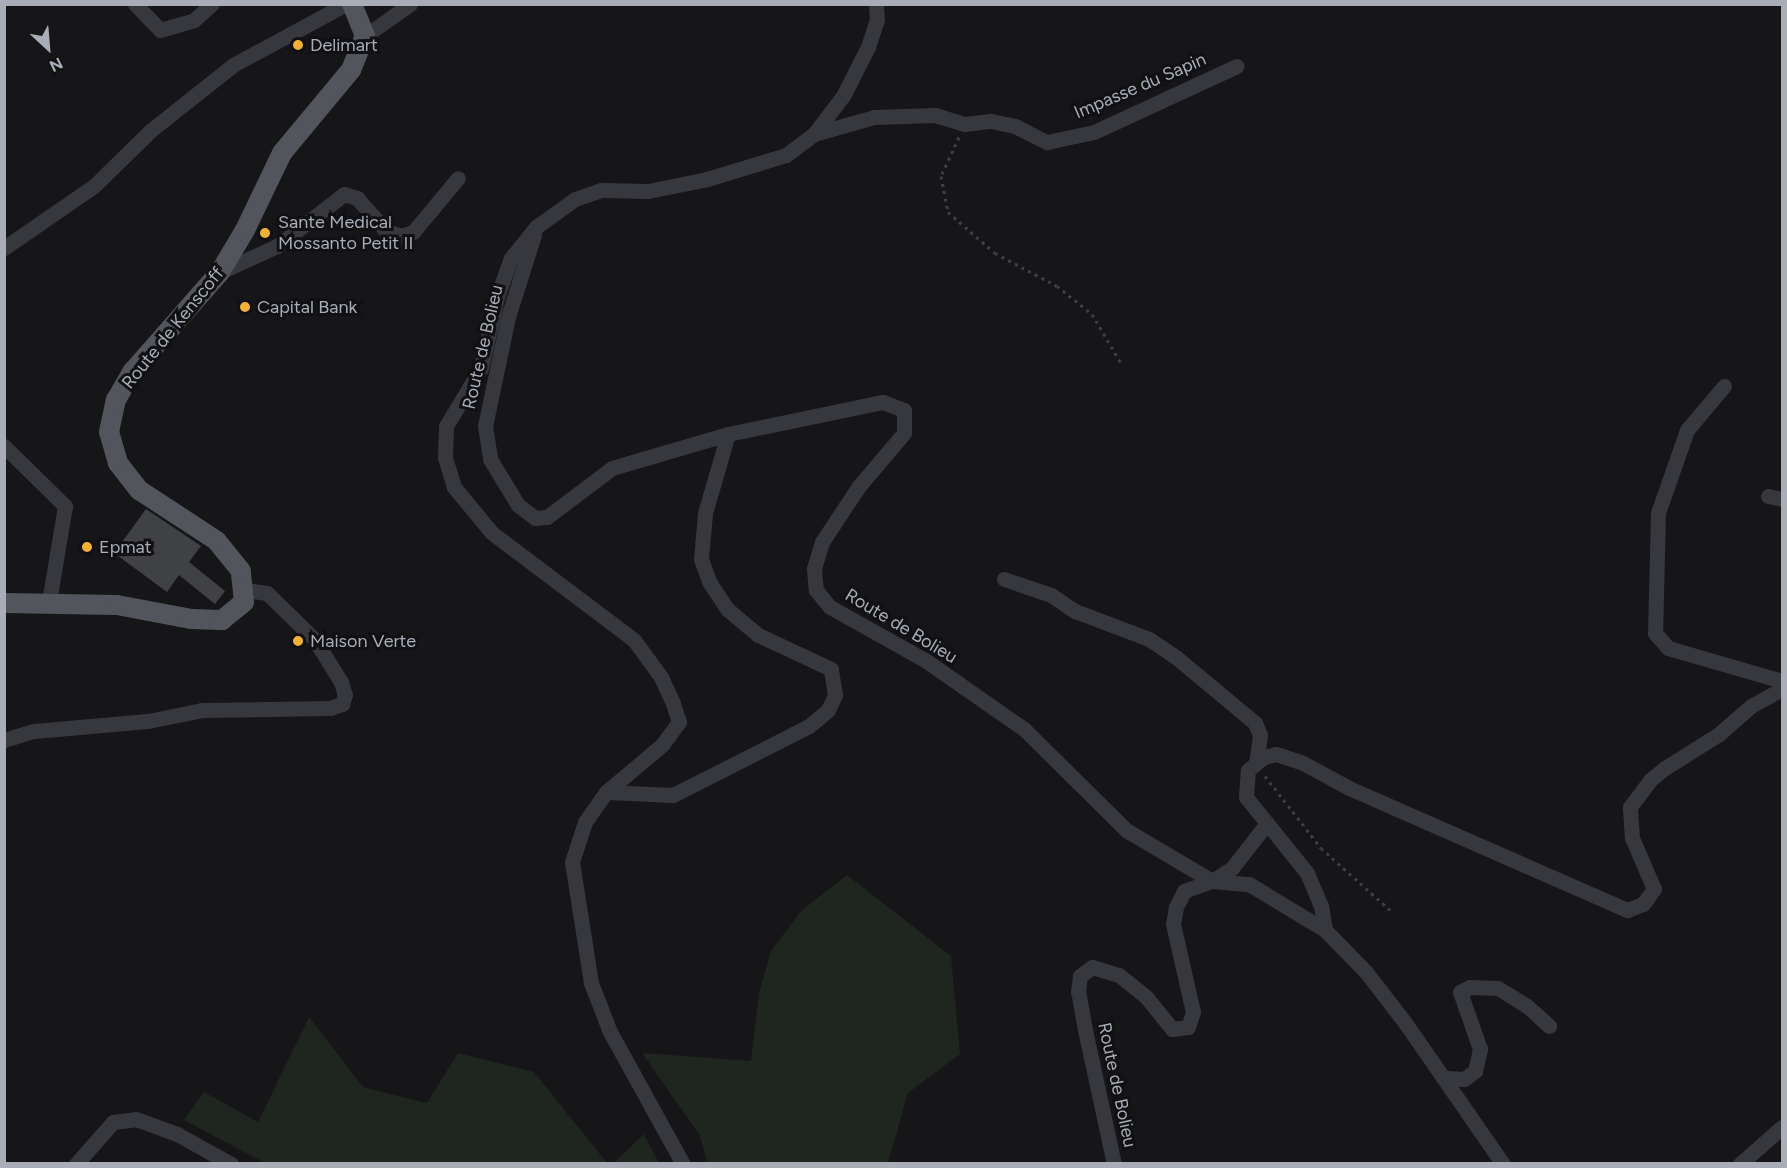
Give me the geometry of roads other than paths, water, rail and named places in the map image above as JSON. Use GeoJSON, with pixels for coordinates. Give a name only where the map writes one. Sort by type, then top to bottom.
{"type":"FeatureCollection","features":[{"type":"Feature","properties":{"kind":"main road"},"geometry":{"type":"LineString","coordinates":[[352,4],[365,36]]}},
{"type":"Feature","properties":{"kind":"main road","name":"Route de Kenscoff"},"geometry":{"type":"LineString","coordinates":[[245,590],[241,571],[217,541],[139,490],[118,463],[109,432],[116,400],[133,371],[220,272],[245,230],[282,153],[351,70],[365,36]]}},
{"type":"Feature","properties":{"kind":"main road"},"geometry":{"type":"LineString","coordinates":[[4,603],[117,604],[191,619],[222,620],[236,613],[244,602],[245,590]]}},
{"type":"Feature","properties":{"kind":"street"},"geometry":{"type":"LineString","coordinates":[[135,4],[160,30],[194,20],[212,4]]}},
{"type":"Feature","properties":{"kind":"street"},"geometry":{"type":"LineString","coordinates":[[4,248],[94,186],[150,131],[233,65],[346,4]]}},
{"type":"Feature","properties":{"kind":"street"},"geometry":{"type":"LineString","coordinates":[[365,36],[410,4]]}},
{"type":"Feature","properties":{"kind":"street"},"geometry":{"type":"LineString","coordinates":[[683,1164],[610,1032],[591,983],[572,861],[585,822],[606,792],[662,745],[679,722],[673,703],[661,677],[634,640],[492,533],[454,487],[445,457],[446,426],[481,369],[497,297],[511,258],[536,227],[575,200],[601,190],[648,191],[707,179],[786,155],[814,134],[843,96],[857,71],[877,20],[876,4]]}},
{"type":"Feature","properties":{"kind":"street","name":"Impasse du Sapin"},"geometry":{"type":"LineString","coordinates":[[814,134],[874,117],[935,115],[965,124],[999,123],[1047,142],[1094,132],[1237,66]]}},
{"type":"Feature","properties":{"kind":"street"},"geometry":{"type":"LineString","coordinates":[[220,272],[278,246],[344,194],[357,198],[386,231],[401,236],[413,232],[458,178]]}},
{"type":"Feature","properties":{"kind":"street","name":"Route de Bolieu"},"geometry":{"type":"LineString","coordinates":[[536,227],[508,317],[485,426],[490,459],[518,505],[535,518],[548,517],[612,468],[728,434],[883,402],[904,410],[904,432],[859,486],[822,542],[814,569],[816,590],[830,607],[925,660],[1024,729],[1126,830],[1212,881]]}},
{"type":"Feature","properties":{"kind":"street"},"geometry":{"type":"LineString","coordinates":[[1724,386],[1686,430],[1658,513],[1655,633],[1668,648],[1782,681]]}},
{"type":"Feature","properties":{"kind":"street"},"geometry":{"type":"LineString","coordinates":[[606,792],[673,795],[810,726],[828,710],[835,695],[831,669],[758,635],[727,609],[710,581],[701,560],[705,513],[728,434]]}},
{"type":"Feature","properties":{"kind":"street"},"geometry":{"type":"LineString","coordinates":[[4,446],[66,506],[49,603]]}},
{"type":"Feature","properties":{"kind":"street"},"geometry":{"type":"LineString","coordinates":[[1004,579],[1052,595],[1075,611],[1149,639],[1177,658],[1254,723],[1260,735],[1256,762]]}},
{"type":"Feature","properties":{"kind":"street"},"geometry":{"type":"LineString","coordinates":[[4,740],[34,731],[148,721],[202,710],[330,708],[342,704],[345,695],[341,682],[315,640],[267,593],[245,590]]}},
{"type":"Feature","properties":{"kind":"street"},"geometry":{"type":"LineString","coordinates":[[1325,930],[1322,906],[1307,873],[1246,796],[1248,770],[1256,762],[1276,754],[1301,762],[1348,788],[1522,861],[1608,904],[1627,909],[1643,904],[1654,889],[1632,838],[1630,807],[1658,774],[1719,734],[1751,706],[1782,689]]}},
{"type":"Feature","properties":{"kind":"street"},"geometry":{"type":"LineString","coordinates":[[1212,881],[1232,867],[1267,823]]}},
{"type":"Feature","properties":{"kind":"street"},"geometry":{"type":"LineString","coordinates":[[1212,881],[1249,884],[1325,930],[1366,972],[1446,1078],[1503,1164]]}},
{"type":"Feature","properties":{"kind":"street","name":"Route de Bolieu"},"geometry":{"type":"LineString","coordinates":[[1114,1164],[1078,992],[1080,976],[1092,967],[1119,975],[1147,998],[1172,1029],[1188,1028],[1193,1012],[1173,924],[1176,907],[1184,891],[1212,881]]}},
{"type":"Feature","properties":{"kind":"street"},"geometry":{"type":"LineString","coordinates":[[1446,1078],[1464,1079],[1475,1071],[1480,1049],[1460,992],[1470,987],[1498,988],[1527,1006],[1549,1026]]}},
{"type":"Feature","properties":{"kind":"street"},"geometry":{"type":"LineString","coordinates":[[76,1164],[113,1122],[136,1119],[177,1134],[231,1164]]}},
{"type":"Feature","properties":{"kind":"street"},"geometry":{"type":"LineString","coordinates":[[1740,1164],[1782,1127]]}},
{"type":"Feature","properties":{"kind":"place","name":"Delimart"},"geometry":{"type":"Point","coordinates":[298,45]}},
{"type":"Feature","properties":{"kind":"place","name":"Sante Medical Mossanto Petit II"},"geometry":{"type":"Point","coordinates":[265,233]}},
{"type":"Feature","properties":{"kind":"place","name":"Capital Bank"},"geometry":{"type":"Point","coordinates":[245,307]}},
{"type":"Feature","properties":{"kind":"place","name":"Epmat"},"geometry":{"type":"Point","coordinates":[87,547]}},
{"type":"Feature","properties":{"kind":"place","name":"Maison Verte"},"geometry":{"type":"Point","coordinates":[298,641]}}]}
